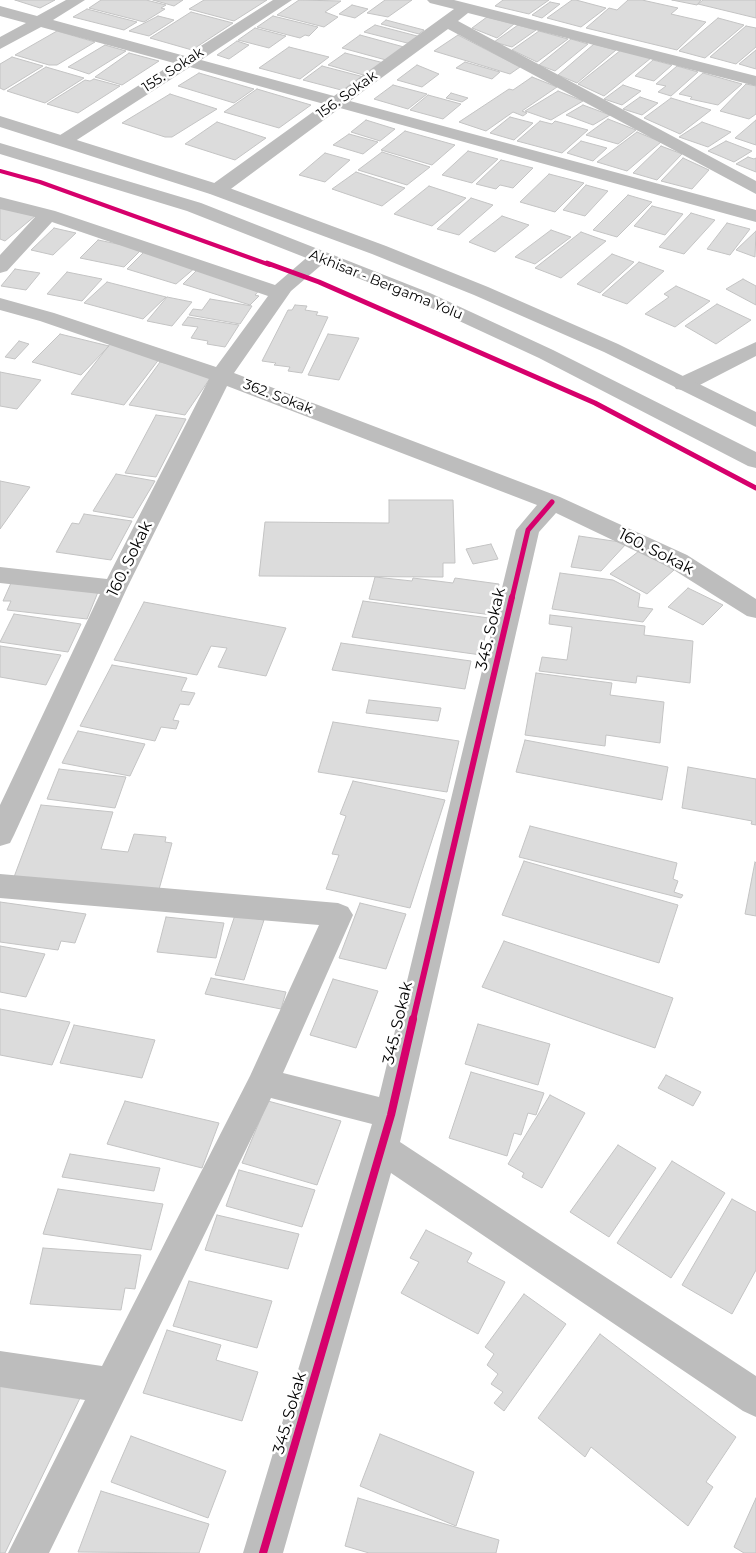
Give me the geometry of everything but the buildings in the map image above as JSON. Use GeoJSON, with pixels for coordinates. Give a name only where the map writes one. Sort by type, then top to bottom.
{"type":"FeatureCollection","features":[{"type":"Feature","properties":{"kind":"street"},"geometry":{"type":"LineString","coordinates":[[0,44],[77,0]]}},
{"type":"Feature","properties":{"kind":"street","name":"155. Sokak"},"geometry":{"type":"LineString","coordinates":[[64,141],[186,61],[284,0]]}},
{"type":"Feature","properties":{"kind":"street"},"geometry":{"type":"LineString","coordinates":[[435,0],[471,4],[756,81]]}},
{"type":"Feature","properties":{"kind":"street","name":"156. Sokak"},"geometry":{"type":"LineString","coordinates":[[217,190],[471,4]]}},
{"type":"Feature","properties":{"kind":"street"},"geometry":{"type":"LineString","coordinates":[[0,10],[756,216]]}},
{"type":"Feature","properties":{"kind":"street"},"geometry":{"type":"LineString","coordinates":[[448,22],[756,188]]}},
{"type":"Feature","properties":{"kind":"street","name":"Akhisar - Bergama Yolu"},"geometry":{"type":"LineString","coordinates":[[0,121],[217,190],[481,290],[611,348],[756,420]]}},
{"type":"Feature","properties":{"kind":"street","name":"Akhisar - Bergama Yolu"},"geometry":{"type":"LineString","coordinates":[[0,148],[194,206],[423,297],[546,354],[756,461]]}},
{"type":"Feature","properties":{"kind":"street"},"geometry":{"type":"LineString","coordinates":[[0,203],[48,215],[280,293]]}},
{"type":"Feature","properties":{"kind":"street"},"geometry":{"type":"LineString","coordinates":[[0,267],[48,215]]}},
{"type":"Feature","properties":{"kind":"street","name":"160. Sokak"},"geometry":{"type":"LineString","coordinates":[[0,835],[115,588],[222,376],[280,293],[319,257]]}},
{"type":"Feature","properties":{"kind":"street","name":"362. Sokak"},"geometry":{"type":"LineString","coordinates":[[0,304],[47,317],[222,376],[552,502]]}},
{"type":"Feature","properties":{"kind":"street"},"geometry":{"type":"LineString","coordinates":[[684,384],[756,348]]}},
{"type":"Feature","properties":{"kind":"street","name":"160. Sokak"},"geometry":{"type":"LineString","coordinates":[[552,502],[678,561],[756,610]]}},
{"type":"Feature","properties":{"kind":"street","name":"345. Sokak"},"geometry":{"type":"LineString","coordinates":[[263,1553],[390,1115],[528,530],[552,502]]}},
{"type":"Feature","properties":{"kind":"street"},"geometry":{"type":"LineString","coordinates":[[0,575],[115,588]]}},
{"type":"Feature","properties":{"kind":"street"},"geometry":{"type":"LineString","coordinates":[[0,886],[338,915],[263,1082],[28,1553]]}},
{"type":"Feature","properties":{"kind":"street"},"geometry":{"type":"LineString","coordinates":[[263,1082],[390,1115]]}},
{"type":"Feature","properties":{"kind":"street"},"geometry":{"type":"LineString","coordinates":[[381,1148],[756,1398]]}},
{"type":"Feature","properties":{"kind":"street"},"geometry":{"type":"LineString","coordinates":[[0,1369],[112,1386]]}},
{"type":"Feature","properties":{"kind":"cycle path"},"geometry":{"type":"LineString","coordinates":[[0,171],[40,182],[319,282],[595,403],[756,488]]}},
{"type":"Feature","properties":{"kind":"cycle path"},"geometry":{"type":"LineString","coordinates":[[263,1553],[391,1115],[528,530],[552,502]]}}]}
